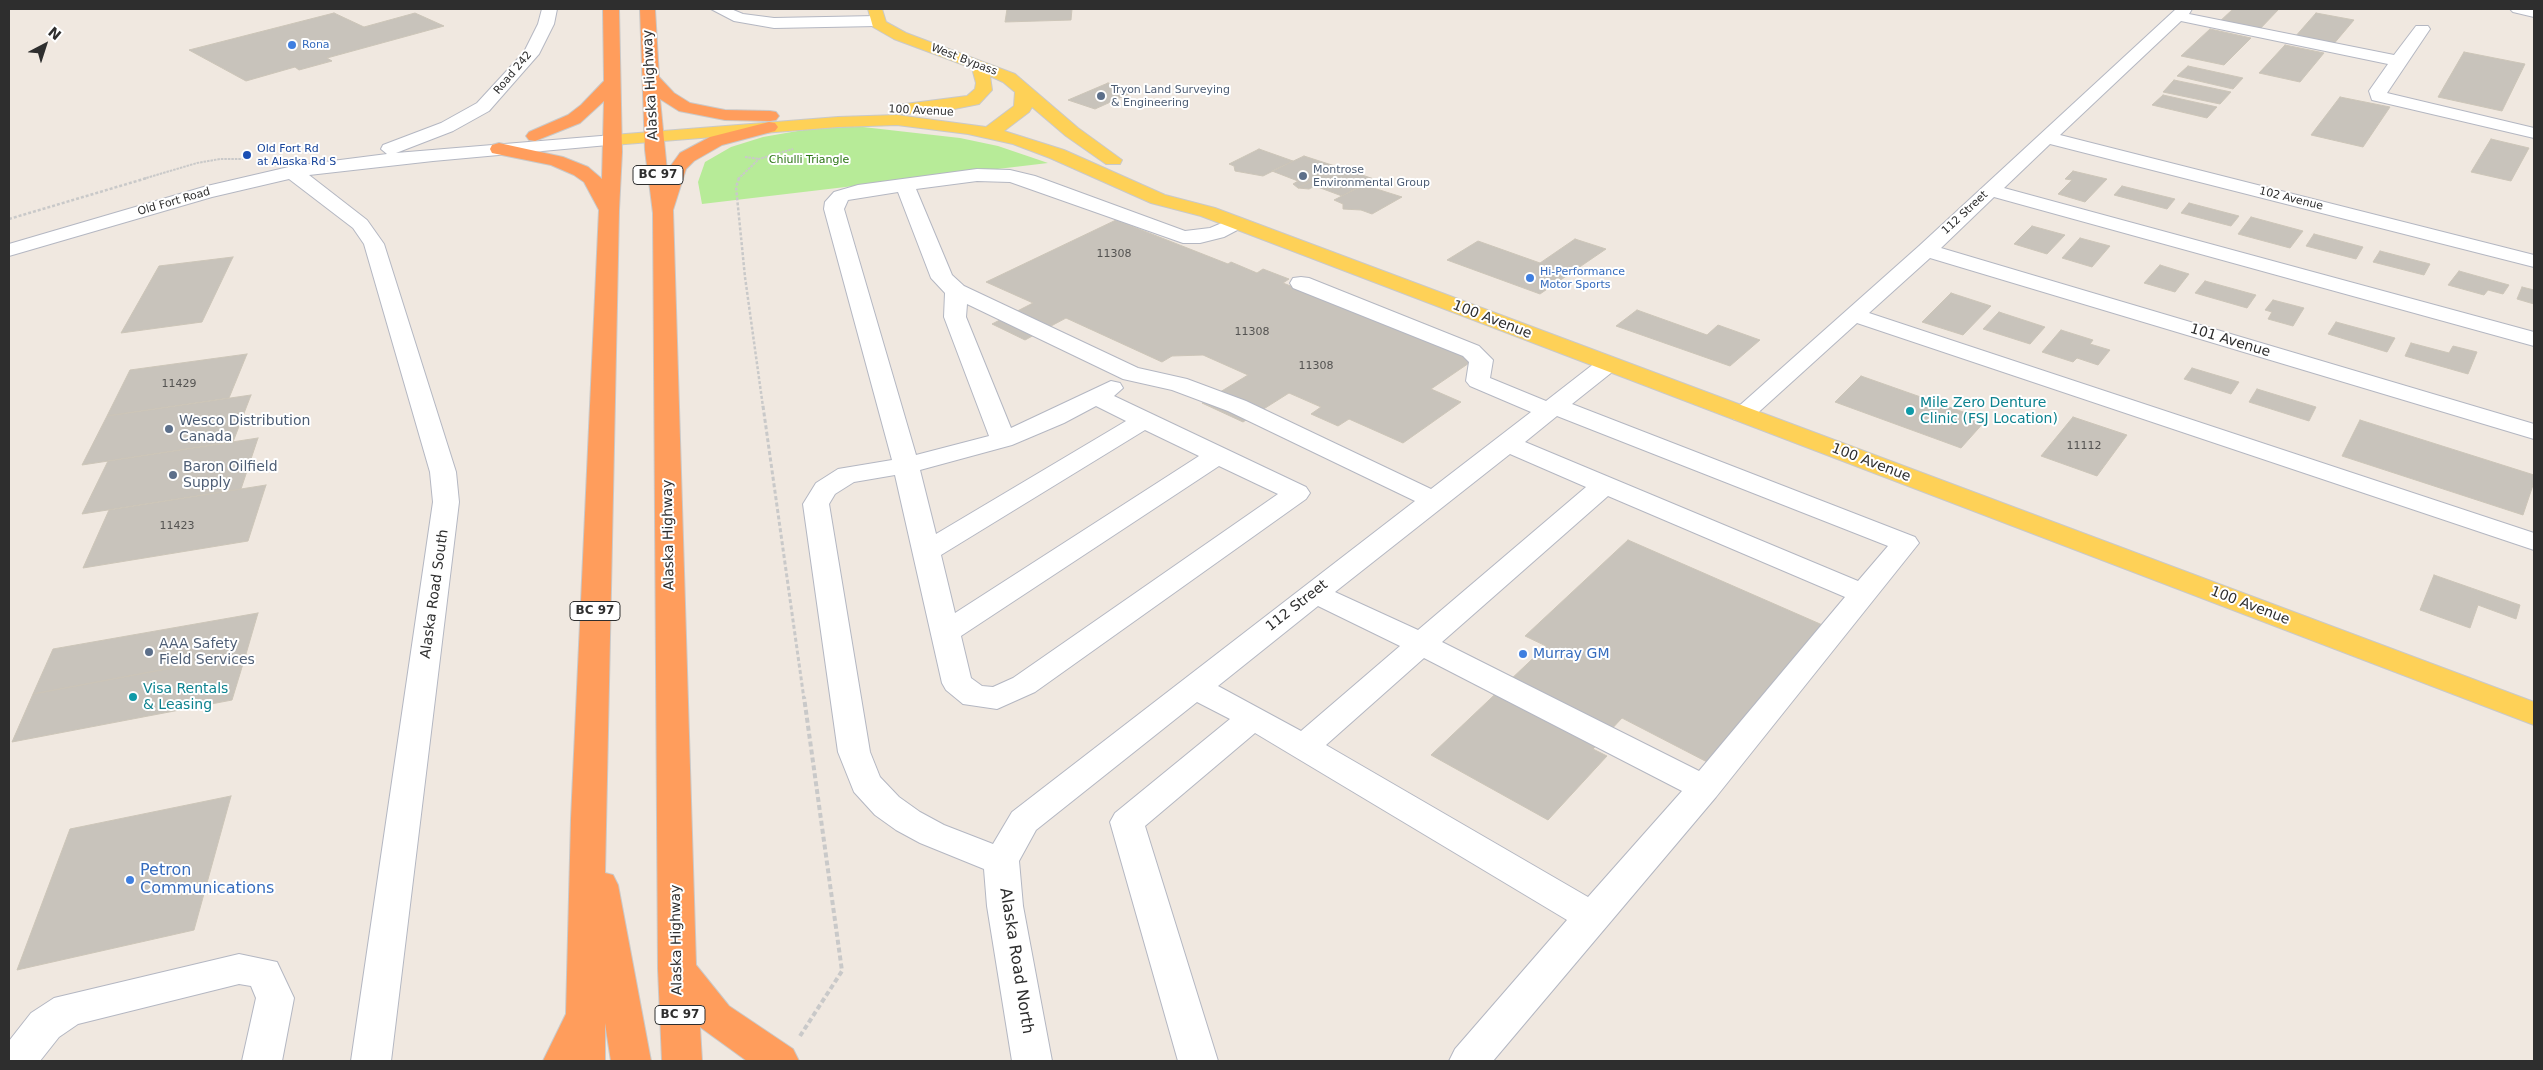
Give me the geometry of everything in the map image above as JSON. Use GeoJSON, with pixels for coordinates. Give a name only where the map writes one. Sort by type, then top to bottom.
{"type":"FeatureCollection","features":[{"type":"Feature","properties":{"kind":"highway","name":"BC 97"},"geometry":{"type":"LineString","coordinates":[[585,1061],[588,819],[608,210],[613,135],[611,9]]}},
{"type":"Feature","properties":{"kind":"highway","name":"Alaska Highway"},"geometry":{"type":"LineString","coordinates":[[646,9],[663,213],[678,969],[682,1061]]}},
{"type":"Feature","properties":{"kind":"highway"},"geometry":{"type":"LineString","coordinates":[[652,80],[668,97],[685,107],[769,122]]}},
{"type":"Feature","properties":{"kind":"highway"},"geometry":{"type":"LineString","coordinates":[[535,136],[574,119],[587,109],[612,82]]}},
{"type":"Feature","properties":{"kind":"highway"},"geometry":{"type":"LineString","coordinates":[[663,213],[677,168],[687,157],[716,141],[769,122]]}},
{"type":"Feature","properties":{"kind":"highway"},"geometry":{"type":"LineString","coordinates":[[500,140],[581,171],[592,179],[608,210]]}},
{"type":"Feature","properties":{"kind":"highway"},"geometry":{"type":"LineString","coordinates":[[588,819],[631,1061]]}},
{"type":"Feature","properties":{"kind":"highway"},"geometry":{"type":"LineString","coordinates":[[678,969],[715,1018],[779,1061]]}},
{"type":"Feature","properties":{"kind":"highway"},"geometry":{"type":"LineString","coordinates":[[563,1061],[587,1012]]}},
{"type":"Feature","properties":{"kind":"main road","name":"West Bypass"},"geometry":{"type":"LineString","coordinates":[[876,15],[900,36],[1009,78],[1072,132],[1114,160]]}},
{"type":"Feature","properties":{"kind":"main road"},"geometry":{"type":"LineString","coordinates":[[903,109],[948,106],[972,100],[982,90],[984,83],[979,65]]}},
{"type":"Feature","properties":{"kind":"main road"},"geometry":{"type":"LineString","coordinates":[[990,133],[1023,108],[1024,91]]}},
{"type":"Feature","properties":{"kind":"main road","name":"100 Avenue"},"geometry":{"type":"LineString","coordinates":[[613,135],[903,109],[965,114],[1008,121],[1048,132],[1114,160],[1174,190],[1208,212]]}},
{"type":"Feature","properties":{"kind":"main road","name":"100 Avenue"},"geometry":{"type":"LineString","coordinates":[[769,122],[897,120],[990,133],[1057,154],[1158,199],[1208,212],[2534,714]]}},
{"type":"Feature","properties":{"kind":"street","name":"Road 242"},"geometry":{"type":"LineString","coordinates":[[385,150],[447,127],[483,107],[530,54],[546,24],[549,9]]}},
{"type":"Feature","properties":{"kind":"street"},"geometry":{"type":"LineString","coordinates":[[719,9],[739,18],[774,23],[876,15]]}},
{"type":"Feature","properties":{"kind":"street"},"geometry":{"type":"LineString","coordinates":[[2518,9],[2534,12]]}},
{"type":"Feature","properties":{"kind":"street"},"geometry":{"type":"LineString","coordinates":[[2181,12],[2398,61]]}},
{"type":"Feature","properties":{"kind":"street","name":"112 Street"},"geometry":{"type":"LineString","coordinates":[[1742,414],[1926,250],[2181,12]]}},
{"type":"Feature","properties":{"kind":"street"},"geometry":{"type":"LineString","coordinates":[[2422,29],[2378,91],[2378,96],[2388,100],[2534,133]]}},
{"type":"Feature","properties":{"kind":"street","name":"Road 242"},"geometry":{"type":"LineString","coordinates":[[483,107],[481,118],[484,126]]}},
{"type":"Feature","properties":{"kind":"street","name":"Old Fort Road"},"geometry":{"type":"LineString","coordinates":[[343,164],[385,150],[440,142],[535,136],[613,135]]}},
{"type":"Feature","properties":{"kind":"street","name":"Old Fort Road"},"geometry":{"type":"LineString","coordinates":[[9,250],[188,198],[284,174],[500,140],[613,135]]}},
{"type":"Feature","properties":{"kind":"street"},"geometry":{"type":"LineString","coordinates":[[500,140],[535,136]]}},
{"type":"Feature","properties":{"kind":"street","name":"102 Avenue"},"geometry":{"type":"LineString","coordinates":[[2048,138],[2532,255]]}},
{"type":"Feature","properties":{"kind":"street","name":"Alaska Road South"},"geometry":{"type":"LineString","coordinates":[[284,174],[360,224],[374,244],[443,472],[446,502],[371,1061]]}},
{"type":"Feature","properties":{"kind":"street"},"geometry":{"type":"LineString","coordinates":[[1096,397],[1297,493],[1024,686],[997,698],[974,696],[957,683],[906,466],[834,209],[835,202],[841,196],[858,191],[977,175],[1010,176],[1028,180],[1183,237],[1200,237],[1216,233],[1236,223]]}},
{"type":"Feature","properties":{"kind":"street"},"geometry":{"type":"LineString","coordinates":[[905,185],[942,278],[956,291],[1131,374],[1179,384],[1237,406],[1433,500]]}},
{"type":"Feature","properties":{"kind":"street"},"geometry":{"type":"LineString","coordinates":[[1990,190],[2534,339]]}},
{"type":"Feature","properties":{"kind":"street","name":"101 Avenue"},"geometry":{"type":"LineString","coordinates":[[1926,250],[2534,432]]}},
{"type":"Feature","properties":{"kind":"street"},"geometry":{"type":"LineString","coordinates":[[1302,283],[1472,351],[1481,360],[1478,381],[1905,543],[1709,782],[1469,1061]]}},
{"type":"Feature","properties":{"kind":"street"},"geometry":{"type":"LineString","coordinates":[[956,291],[955,317],[1003,440]]}},
{"type":"Feature","properties":{"kind":"street"},"geometry":{"type":"LineString","coordinates":[[1854,315],[2534,542]]}},
{"type":"Feature","properties":{"kind":"street","name":"112 Street"},"geometry":{"type":"LineString","coordinates":[[1001,861],[1024,820],[1608,364]]}},
{"type":"Feature","properties":{"kind":"street"},"geometry":{"type":"LineString","coordinates":[[1001,861],[932,834],[908,821],[887,806],[866,783],[854,752],[816,504],[825,489],[847,475],[906,466],[1003,440],[1055,418],[1096,397],[1131,374]]}},
{"type":"Feature","properties":{"kind":"street"},"geometry":{"type":"LineString","coordinates":[[926,552],[1144,420]]}},
{"type":"Feature","properties":{"kind":"street"},"geometry":{"type":"LineString","coordinates":[[1506,443],[1864,594]]}},
{"type":"Feature","properties":{"kind":"street"},"geometry":{"type":"LineString","coordinates":[[945,633],[1218,456]]}},
{"type":"Feature","properties":{"kind":"street"},"geometry":{"type":"LineString","coordinates":[[1303,747],[1605,484]]}},
{"type":"Feature","properties":{"kind":"street"},"geometry":{"type":"LineString","coordinates":[[1313,593],[1428,639],[1709,782]]}},
{"type":"Feature","properties":{"kind":"street"},"geometry":{"type":"LineString","coordinates":[[1194,687],[1253,718],[1592,917]]}},
{"type":"Feature","properties":{"kind":"street"},"geometry":{"type":"LineString","coordinates":[[1198,1061],[1127,822],[1253,718]]}},
{"type":"Feature","properties":{"kind":"street","name":"Alaska Road North"},"geometry":{"type":"LineString","coordinates":[[1001,861],[1005,906],[1032,1061]]}},
{"type":"Feature","properties":{"kind":"street"},"geometry":{"type":"LineString","coordinates":[[20,1061],[23,1053],[45,1024],[68,1010],[239,969],[264,973],[275,998],[262,1061]]}},
{"type":"Feature","properties":{"kind":"path"},"geometry":{"type":"LineString","coordinates":[[9,219],[197,163],[220,159],[249,159],[284,174]]}},
{"type":"Feature","properties":{"kind":"green space","name":"Chiulli Triangle"},"geometry":{"type":"Polygon","coordinates":[[[854,126],[960,138],[998,146],[1048,163],[702,204],[698,182],[705,162],[731,147],[763,137],[809,129],[854,126]]]}},
{"type":"Feature","properties":{"kind":"building"},"geometry":{"type":"Polygon","coordinates":[[[1007,9],[1072,9],[1071,20],[1005,22],[1007,9]]]}},
{"type":"Feature","properties":{"kind":"building"},"geometry":{"type":"Polygon","coordinates":[[[2233,9],[2279,9],[2258,31],[2218,23],[2233,9]]]}},
{"type":"Feature","properties":{"kind":"building","name":"Rona"},"geometry":{"type":"Polygon","coordinates":[[[334,13],[364,27],[415,13],[444,26],[327,58],[332,61],[299,70],[295,67],[246,81],[189,50],[334,13]]]}},
{"type":"Feature","properties":{"kind":"building"},"geometry":{"type":"Polygon","coordinates":[[[2316,13],[2354,20],[2332,46],[2294,38],[2316,13]]]}},
{"type":"Feature","properties":{"kind":"building"},"geometry":{"type":"Polygon","coordinates":[[[2210,29],[2251,38],[2224,65],[2181,56],[2210,29]]]}},
{"type":"Feature","properties":{"kind":"building"},"geometry":{"type":"Polygon","coordinates":[[[2285,45],[2324,53],[2300,82],[2259,73],[2285,45]]]}},
{"type":"Feature","properties":{"kind":"building"},"geometry":{"type":"Polygon","coordinates":[[[2464,52],[2525,64],[2502,111],[2438,97],[2464,52]]]}},
{"type":"Feature","properties":{"kind":"building"},"geometry":{"type":"Polygon","coordinates":[[[2188,66],[2243,78],[2233,89],[2177,76],[2188,66]]]}},
{"type":"Feature","properties":{"kind":"building"},"geometry":{"type":"Polygon","coordinates":[[[2174,80],[2231,92],[2220,104],[2163,92],[2174,80]]]}},
{"type":"Feature","properties":{"kind":"building","name":"Tryon Land Surveying & Engineering"},"geometry":{"type":"Polygon","coordinates":[[[1108,83],[1135,91],[1095,109],[1068,100],[1108,83]]]}},
{"type":"Feature","properties":{"kind":"building"},"geometry":{"type":"Polygon","coordinates":[[[2163,95],[2217,107],[2207,118],[2152,105],[2163,95]]]}},
{"type":"Feature","properties":{"kind":"building"},"geometry":{"type":"Polygon","coordinates":[[[2340,97],[2390,107],[2363,147],[2311,135],[2340,97]]]}},
{"type":"Feature","properties":{"kind":"building"},"geometry":{"type":"Polygon","coordinates":[[[2491,139],[2529,148],[2511,181],[2471,172],[2491,139]]]}},
{"type":"Feature","properties":{"kind":"building"},"geometry":{"type":"Polygon","coordinates":[[[1259,149],[1293,161],[1263,176],[1235,171],[1234,166],[1229,164],[1259,149]]]}},
{"type":"Feature","properties":{"kind":"building","name":"Montrose Environmental Group"},"geometry":{"type":"Polygon","coordinates":[[[1304,156],[1338,167],[1298,188],[1293,184],[1298,181],[1272,171],[1304,156]]]}},
{"type":"Feature","properties":{"kind":"building"},"geometry":{"type":"Polygon","coordinates":[[[1338,167],[1374,179],[1342,196],[1315,186],[1309,189],[1298,188],[1338,167]]]}},
{"type":"Feature","properties":{"kind":"building"},"geometry":{"type":"Polygon","coordinates":[[[2073,171],[2107,179],[2085,202],[2058,194],[2072,180],[2065,179],[2073,171]]]}},
{"type":"Feature","properties":{"kind":"building"},"geometry":{"type":"Polygon","coordinates":[[[1364,185],[1402,197],[1372,214],[1361,210],[1343,209],[1343,204],[1334,200],[1364,185]]]}},
{"type":"Feature","properties":{"kind":"building"},"geometry":{"type":"Polygon","coordinates":[[[2122,186],[2175,199],[2167,209],[2114,195],[2122,186]]]}},
{"type":"Feature","properties":{"kind":"building"},"geometry":{"type":"Polygon","coordinates":[[[2189,203],[2239,216],[2231,226],[2181,213],[2189,203]]]}},
{"type":"Feature","properties":{"kind":"building"},"geometry":{"type":"Polygon","coordinates":[[[2251,217],[2303,231],[2290,248],[2238,234],[2251,217]]]}},
{"type":"Feature","properties":{"kind":"building"},"geometry":{"type":"Polygon","coordinates":[[[1116,220],[1228,264],[1231,262],[1257,273],[1263,269],[1289,279],[1283,283],[1475,359],[1431,389],[1461,402],[1403,443],[1349,419],[1338,426],[1311,414],[1321,407],[1289,393],[1243,422],[1202,403],[1248,375],[1203,355],[1172,356],[1162,362],[1066,318],[1025,340],[992,324],[1033,303],[986,282],[1116,220]]]}},
{"type":"Feature","properties":{"kind":"building"},"geometry":{"type":"Polygon","coordinates":[[[2032,226],[2065,235],[2047,254],[2014,244],[2032,226]]]}},
{"type":"Feature","properties":{"kind":"building"},"geometry":{"type":"Polygon","coordinates":[[[2314,234],[2363,247],[2356,259],[2306,246],[2314,234]]]}},
{"type":"Feature","properties":{"kind":"building"},"geometry":{"type":"Polygon","coordinates":[[[2080,238],[2110,246],[2092,267],[2062,258],[2080,238]]]}},
{"type":"Feature","properties":{"kind":"building","name":"Hi-Performance Motor Sports"},"geometry":{"type":"Polygon","coordinates":[[[1575,239],[1606,249],[1540,294],[1447,260],[1478,241],[1540,263],[1575,239]]]}},
{"type":"Feature","properties":{"kind":"building"},"geometry":{"type":"Polygon","coordinates":[[[2380,251],[2430,264],[2424,275],[2373,262],[2380,251]]]}},
{"type":"Feature","properties":{"kind":"building"},"geometry":{"type":"Polygon","coordinates":[[[233,257],[202,322],[121,333],[159,266],[233,257]]]}},
{"type":"Feature","properties":{"kind":"building"},"geometry":{"type":"Polygon","coordinates":[[[2160,265],[2189,274],[2175,292],[2144,283],[2160,265]]]}},
{"type":"Feature","properties":{"kind":"building"},"geometry":{"type":"Polygon","coordinates":[[[2459,271],[2509,285],[2503,294],[2488,290],[2484,295],[2448,285],[2459,271]]]}},
{"type":"Feature","properties":{"kind":"building"},"geometry":{"type":"Polygon","coordinates":[[[2205,281],[2256,295],[2247,308],[2195,293],[2205,281]]]}},
{"type":"Feature","properties":{"kind":"building"},"geometry":{"type":"Polygon","coordinates":[[[2522,287],[2534,290],[2534,304],[2517,299],[2522,287]]]}},
{"type":"Feature","properties":{"kind":"building"},"geometry":{"type":"Polygon","coordinates":[[[1951,293],[1991,306],[1963,335],[1922,322],[1951,293]]]}},
{"type":"Feature","properties":{"kind":"building"},"geometry":{"type":"Polygon","coordinates":[[[2273,300],[2304,308],[2293,326],[2268,319],[2272,312],[2265,310],[2273,300]]]}},
{"type":"Feature","properties":{"kind":"building"},"geometry":{"type":"Polygon","coordinates":[[[1637,310],[1707,335],[1718,325],[1760,340],[1730,366],[1616,326],[1637,310]]]}},
{"type":"Feature","properties":{"kind":"building"},"geometry":{"type":"Polygon","coordinates":[[[1999,312],[2045,327],[2030,344],[1983,329],[1999,312]]]}},
{"type":"Feature","properties":{"kind":"building"},"geometry":{"type":"Polygon","coordinates":[[[2336,322],[2395,338],[2387,352],[2328,334],[2336,322]]]}},
{"type":"Feature","properties":{"kind":"building"},"geometry":{"type":"Polygon","coordinates":[[[2061,330],[2093,340],[2090,344],[2110,350],[2098,365],[2077,358],[2073,362],[2042,352],[2061,330]]]}},
{"type":"Feature","properties":{"kind":"building"},"geometry":{"type":"Polygon","coordinates":[[[2411,343],[2449,353],[2453,346],[2477,352],[2468,374],[2405,356],[2411,343]]]}},
{"type":"Feature","properties":{"kind":"building"},"geometry":{"type":"Polygon","coordinates":[[[247,354],[229,398],[107,416],[130,370],[247,354]]]}},
{"type":"Feature","properties":{"kind":"building"},"geometry":{"type":"Polygon","coordinates":[[[2192,368],[2239,382],[2231,394],[2184,379],[2192,368]]]}},
{"type":"Feature","properties":{"kind":"building","name":"Mile Zero Denture Clinic (FSJ Location)"},"geometry":{"type":"Polygon","coordinates":[[[1861,376],[1986,420],[1961,448],[1835,402],[1861,376]]]}},
{"type":"Feature","properties":{"kind":"building"},"geometry":{"type":"Polygon","coordinates":[[[2257,389],[2316,407],[2309,421],[2249,402],[2257,389]]]}},
{"type":"Feature","properties":{"kind":"building","name":"Wesco Distribution Canada"},"geometry":{"type":"Polygon","coordinates":[[[251,395],[233,442],[82,465],[107,416],[251,395]]]}},
{"type":"Feature","properties":{"kind":"building"},"geometry":{"type":"Polygon","coordinates":[[[2073,417],[2127,435],[2097,476],[2041,456],[2073,417]]]}},
{"type":"Feature","properties":{"kind":"building"},"geometry":{"type":"Polygon","coordinates":[[[2360,420],[2534,475],[2534,482],[2523,515],[2342,456],[2360,420]]]}},
{"type":"Feature","properties":{"kind":"building","name":"Baron Oilfield Supply"},"geometry":{"type":"Polygon","coordinates":[[[258,438],[241,489],[82,514],[108,461],[258,438]]]}},
{"type":"Feature","properties":{"kind":"building"},"geometry":{"type":"Polygon","coordinates":[[[266,485],[248,541],[83,568],[109,510],[266,485]]]}},
{"type":"Feature","properties":{"kind":"building"},"geometry":{"type":"Polygon","coordinates":[[[1628,540],[1827,627],[1711,764],[1622,718],[1593,749],[1607,756],[1548,820],[1431,755],[1546,646],[1525,636],[1628,540]]]}},
{"type":"Feature","properties":{"kind":"building"},"geometry":{"type":"Polygon","coordinates":[[[2434,575],[2520,605],[2516,619],[2478,605],[2470,628],[2420,610],[2434,575]]]}},
{"type":"Feature","properties":{"kind":"building","name":"AAA Safety Field Services"},"geometry":{"type":"Polygon","coordinates":[[[258,613],[246,654],[33,694],[53,649],[258,613]]]}},
{"type":"Feature","properties":{"kind":"building","name":"Visa Rentals & Leasing"},"geometry":{"type":"Polygon","coordinates":[[[246,654],[232,700],[12,742],[33,694],[246,654]]]}},
{"type":"Feature","properties":{"kind":"building","name":"Petron Communications"},"geometry":{"type":"Polygon","coordinates":[[[231,796],[194,930],[17,970],[70,829],[231,796]]]}},
{"type":"Feature","properties":{"kind":"place","name":"Rona"},"geometry":{"type":"Point","coordinates":[292,45]}},
{"type":"Feature","properties":{"kind":"place","name":"Tryon Land Surveying & Engineering"},"geometry":{"type":"Point","coordinates":[1101,96]}},
{"type":"Feature","properties":{"kind":"place","name":"Old Fort Rd at Alaska Rd S"},"geometry":{"type":"Point","coordinates":[247,155]}},
{"type":"Feature","properties":{"kind":"place","name":"Montrose Environmental Group"},"geometry":{"type":"Point","coordinates":[1303,176]}},
{"type":"Feature","properties":{"kind":"place","name":"Hi-Performance Motor Sports"},"geometry":{"type":"Point","coordinates":[1530,278]}},
{"type":"Feature","properties":{"kind":"place","name":"Mile Zero Denture Clinic (FSJ Location)"},"geometry":{"type":"Point","coordinates":[1910,411]}},
{"type":"Feature","properties":{"kind":"place","name":"Wesco Distribution Canada"},"geometry":{"type":"Point","coordinates":[169,429]}},
{"type":"Feature","properties":{"kind":"place","name":"Baron Oilfield Supply"},"geometry":{"type":"Point","coordinates":[173,475]}},
{"type":"Feature","properties":{"kind":"place","name":"AAA Safety Field Services"},"geometry":{"type":"Point","coordinates":[149,652]}},
{"type":"Feature","properties":{"kind":"place","name":"Murray GM"},"geometry":{"type":"Point","coordinates":[1523,654]}},
{"type":"Feature","properties":{"kind":"place","name":"Visa Rentals & Leasing"},"geometry":{"type":"Point","coordinates":[133,697]}},
{"type":"Feature","properties":{"kind":"place","name":"Petron Communications"},"geometry":{"type":"Point","coordinates":[130,880]}}]}
